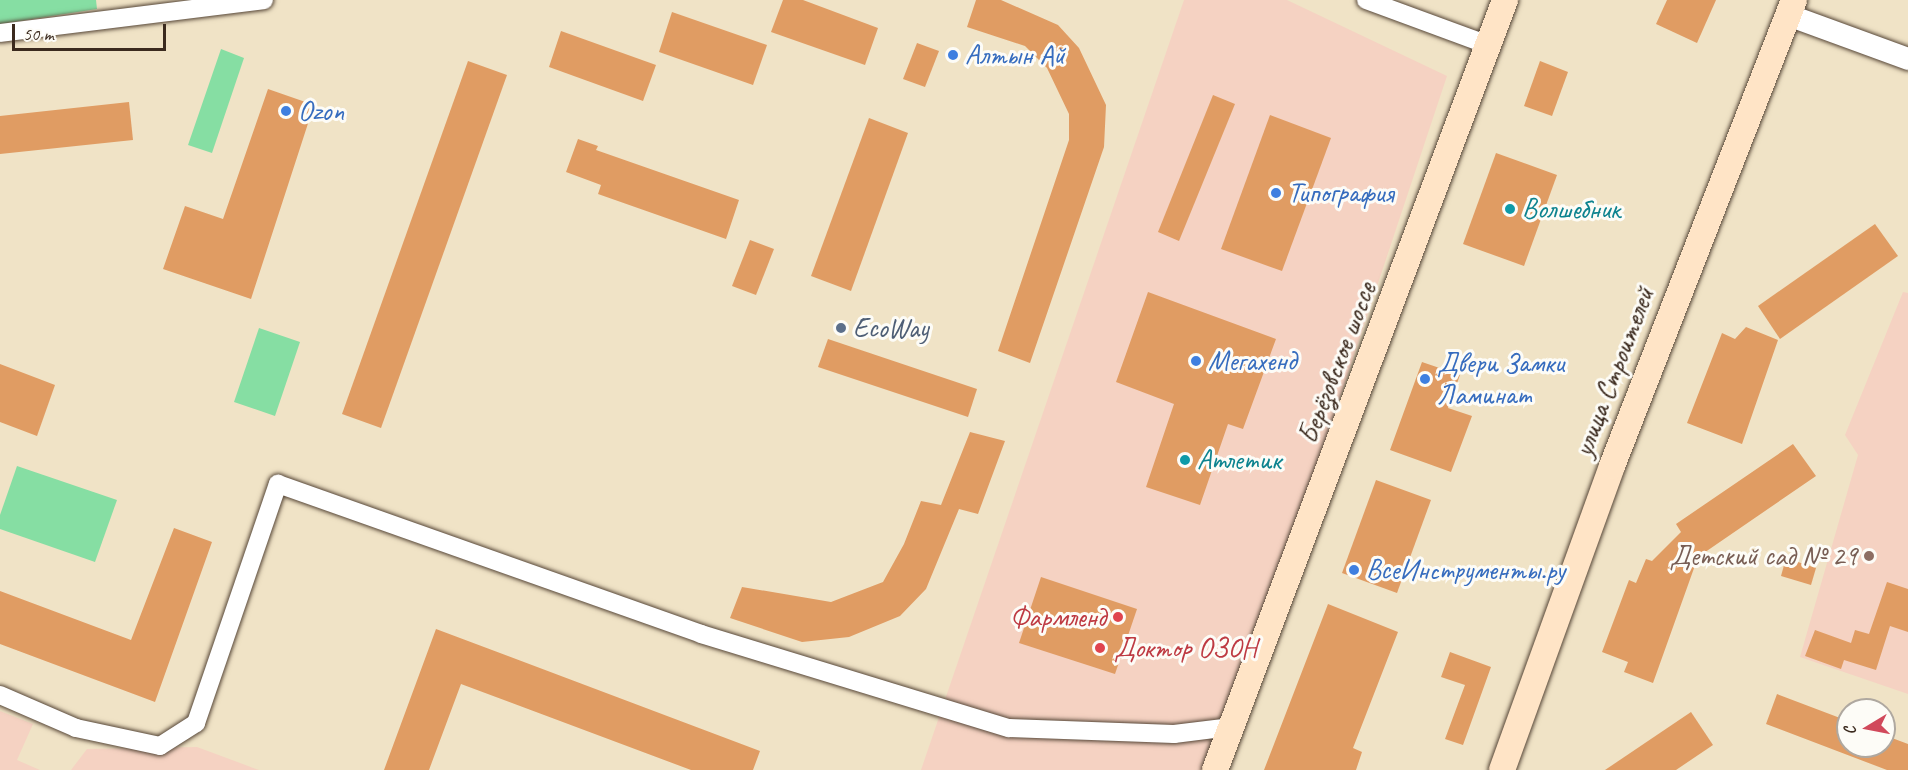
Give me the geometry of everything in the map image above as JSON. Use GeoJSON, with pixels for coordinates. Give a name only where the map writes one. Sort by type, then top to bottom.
{"type":"FeatureCollection","features":[{"type":"Feature","properties":{"kind":"main road","name":"Берёзовское шоссе"},"geometry":{"type":"LineString","coordinates":[[1215,770],[1391,312],[1505,0]]}},
{"type":"Feature","properties":{"kind":"main road","name":"улица Строителей"},"geometry":{"type":"LineString","coordinates":[[1502,770],[1616,455],[1791,7]]}},
{"type":"Feature","properties":{"kind":"street"},"geometry":{"type":"LineString","coordinates":[[0,33],[264,0]]}},
{"type":"Feature","properties":{"kind":"street"},"geometry":{"type":"LineString","coordinates":[[1366,0],[1488,45]]}},
{"type":"Feature","properties":{"kind":"street"},"geometry":{"type":"LineString","coordinates":[[1791,7],[1908,59]]}},
{"type":"Feature","properties":{"kind":"street"},"geometry":{"type":"LineString","coordinates":[[0,695],[76,728],[160,746],[196,723],[278,484],[701,634],[1009,728],[1174,734],[1230,728]]}},
{"type":"Feature","properties":{"kind":"shaded area"},"geometry":{"type":"Polygon","coordinates":[[[1184,0],[1287,0],[1447,76],[1216,770],[921,770],[1184,0]]]}},
{"type":"Feature","properties":{"kind":"shaded area","name":"Детский сад № 29"},"geometry":{"type":"Polygon","coordinates":[[[1903,292],[1908,293],[1908,694],[1800,657],[1858,455],[1845,435],[1903,292]]]}},
{"type":"Feature","properties":{"kind":"shaded area"},"geometry":{"type":"Polygon","coordinates":[[[0,711],[33,724],[17,760],[40,770],[0,770],[0,711]]]}},
{"type":"Feature","properties":{"kind":"shaded area"},"geometry":{"type":"Polygon","coordinates":[[[197,747],[259,770],[71,770],[87,749],[197,747]]]}},
{"type":"Feature","properties":{"kind":"green space"},"geometry":{"type":"Polygon","coordinates":[[[0,0],[96,0],[97,9],[0,24],[0,0]]]}},
{"type":"Feature","properties":{"kind":"green space"},"geometry":{"type":"Polygon","coordinates":[[[221,49],[244,58],[212,153],[188,145],[221,49]]]}},
{"type":"Feature","properties":{"kind":"green space"},"geometry":{"type":"Polygon","coordinates":[[[259,328],[300,342],[275,416],[234,402],[259,328]]]}},
{"type":"Feature","properties":{"kind":"green space"},"geometry":{"type":"Polygon","coordinates":[[[17,466],[117,500],[95,562],[0,529],[0,515],[17,466]]]}},
{"type":"Feature","properties":{"kind":"building"},"geometry":{"type":"Polygon","coordinates":[[[783,0],[803,0],[878,28],[865,65],[771,32],[783,0]]]}},
{"type":"Feature","properties":{"kind":"building"},"geometry":{"type":"Polygon","coordinates":[[[976,0],[1001,0],[1058,25],[1079,48],[1106,105],[1104,147],[1030,363],[998,351],[1069,140],[1069,114],[1047,68],[1025,46],[967,27],[976,0]]]}},
{"type":"Feature","properties":{"kind":"building"},"geometry":{"type":"Polygon","coordinates":[[[1667,0],[1716,0],[1697,43],[1656,24],[1667,0]]]}},
{"type":"Feature","properties":{"kind":"building"},"geometry":{"type":"Polygon","coordinates":[[[672,12],[767,45],[753,85],[659,52],[672,12]]]}},
{"type":"Feature","properties":{"kind":"building"},"geometry":{"type":"Polygon","coordinates":[[[561,31],[656,65],[643,101],[549,67],[561,31]]]}},
{"type":"Feature","properties":{"kind":"building"},"geometry":{"type":"Polygon","coordinates":[[[917,43],[939,51],[925,87],[903,79],[917,43]]]}},
{"type":"Feature","properties":{"kind":"building"},"geometry":{"type":"Polygon","coordinates":[[[468,61],[507,75],[381,428],[342,414],[468,61]]]}},
{"type":"Feature","properties":{"kind":"building"},"geometry":{"type":"Polygon","coordinates":[[[1540,61],[1568,72],[1552,116],[1524,106],[1540,61]]]}},
{"type":"Feature","properties":{"kind":"building"},"geometry":{"type":"Polygon","coordinates":[[[268,89],[314,105],[251,299],[163,269],[185,206],[223,219],[268,89]]]}},
{"type":"Feature","properties":{"kind":"building"},"geometry":{"type":"Polygon","coordinates":[[[1213,95],[1235,104],[1179,241],[1158,232],[1213,95]]]}},
{"type":"Feature","properties":{"kind":"building"},"geometry":{"type":"Polygon","coordinates":[[[129,102],[133,140],[0,154],[0,116],[129,102]]]}},
{"type":"Feature","properties":{"kind":"building"},"geometry":{"type":"Polygon","coordinates":[[[1270,115],[1331,138],[1282,271],[1221,249],[1270,115]]]}},
{"type":"Feature","properties":{"kind":"building"},"geometry":{"type":"Polygon","coordinates":[[[869,118],[908,133],[851,291],[811,276],[869,118]]]}},
{"type":"Feature","properties":{"kind":"building"},"geometry":{"type":"Polygon","coordinates":[[[578,139],[598,146],[596,150],[739,200],[726,239],[598,194],[601,185],[566,172],[578,139]]]}},
{"type":"Feature","properties":{"kind":"building","name":"Волшебник"},"geometry":{"type":"Polygon","coordinates":[[[1496,153],[1557,175],[1524,266],[1463,244],[1496,153]]]}},
{"type":"Feature","properties":{"kind":"building"},"geometry":{"type":"Polygon","coordinates":[[[1875,224],[1898,256],[1780,339],[1758,306],[1875,224]]]}},
{"type":"Feature","properties":{"kind":"building"},"geometry":{"type":"Polygon","coordinates":[[[750,240],[774,249],[756,295],[732,286],[750,240]]]}},
{"type":"Feature","properties":{"kind":"building"},"geometry":{"type":"Polygon","coordinates":[[[1148,292],[1276,339],[1243,429],[1228,424],[1200,505],[1146,487],[1174,404],[1116,382],[1148,292]]]}},
{"type":"Feature","properties":{"kind":"building"},"geometry":{"type":"Polygon","coordinates":[[[1746,327],[1778,340],[1742,444],[1687,423],[1722,333],[1735,339],[1746,327]]]}},
{"type":"Feature","properties":{"kind":"building"},"geometry":{"type":"Polygon","coordinates":[[[828,339],[977,389],[968,417],[818,367],[828,339]]]}},
{"type":"Feature","properties":{"kind":"building"},"geometry":{"type":"Polygon","coordinates":[[[1422,362],[1460,375],[1448,408],[1472,416],[1451,472],[1390,450],[1422,362]]]}},
{"type":"Feature","properties":{"kind":"building"},"geometry":{"type":"Polygon","coordinates":[[[0,364],[55,385],[37,436],[0,422],[0,364]]]}},
{"type":"Feature","properties":{"kind":"building"},"geometry":{"type":"Polygon","coordinates":[[[970,432],[1005,441],[978,514],[959,509],[926,589],[900,616],[849,637],[802,642],[730,618],[742,587],[831,602],[883,582],[904,544],[921,501],[941,505],[970,432]]]}},
{"type":"Feature","properties":{"kind":"building"},"geometry":{"type":"Polygon","coordinates":[[[1793,444],[1816,476],[1698,557],[1653,683],[1624,672],[1628,662],[1602,652],[1629,580],[1636,583],[1646,559],[1652,561],[1681,532],[1676,524],[1793,444]]]}},
{"type":"Feature","properties":{"kind":"building"},"geometry":{"type":"Polygon","coordinates":[[[1376,480],[1431,500],[1397,593],[1342,573],[1376,480]]]}},
{"type":"Feature","properties":{"kind":"building"},"geometry":{"type":"Polygon","coordinates":[[[174,528],[212,542],[155,702],[0,644],[0,591],[131,640],[174,528]]]}},
{"type":"Feature","properties":{"kind":"building"},"geometry":{"type":"Polygon","coordinates":[[[1786,558],[1816,568],[1811,585],[1781,576],[1786,558]]]}},
{"type":"Feature","properties":{"kind":"building"},"geometry":{"type":"Polygon","coordinates":[[[1041,577],[1137,609],[1115,674],[1019,643],[1041,577]]]}},
{"type":"Feature","properties":{"kind":"building"},"geometry":{"type":"Polygon","coordinates":[[[1887,582],[1908,589],[1908,632],[1890,626],[1876,670],[1844,660],[1841,669],[1805,656],[1815,630],[1851,643],[1855,630],[1869,634],[1887,582]]]}},
{"type":"Feature","properties":{"kind":"building"},"geometry":{"type":"Polygon","coordinates":[[[1328,604],[1398,632],[1353,748],[1362,752],[1356,770],[1264,770],[1328,604]]]}},
{"type":"Feature","properties":{"kind":"building"},"geometry":{"type":"Polygon","coordinates":[[[436,629],[760,751],[753,770],[691,770],[461,684],[429,770],[384,770],[436,629]]]}},
{"type":"Feature","properties":{"kind":"building"},"geometry":{"type":"Polygon","coordinates":[[[1450,652],[1491,667],[1463,745],[1445,739],[1465,685],[1441,677],[1450,652]]]}},
{"type":"Feature","properties":{"kind":"building"},"geometry":{"type":"Polygon","coordinates":[[[1777,694],[1836,716],[1836,751],[1766,724],[1777,694]]]}},
{"type":"Feature","properties":{"kind":"building"},"geometry":{"type":"Polygon","coordinates":[[[1691,712],[1713,745],[1676,770],[1605,770],[1691,712]]]}},
{"type":"Feature","properties":{"kind":"building"},"geometry":{"type":"Polygon","coordinates":[[[1896,740],[1908,744],[1908,770],[1887,770],[1855,758],[1896,758],[1896,740]]]}},
{"type":"Feature","properties":{"kind":"place","name":"Алтын Ай"},"geometry":{"type":"Point","coordinates":[953,55]}},
{"type":"Feature","properties":{"kind":"place","name":"Ozon"},"geometry":{"type":"Point","coordinates":[286,111]}},
{"type":"Feature","properties":{"kind":"place","name":"Типография"},"geometry":{"type":"Point","coordinates":[1276,193]}},
{"type":"Feature","properties":{"kind":"place","name":"Волшебник"},"geometry":{"type":"Point","coordinates":[1510,209]}},
{"type":"Feature","properties":{"kind":"place","name":"EcoWay"},"geometry":{"type":"Point","coordinates":[841,328]}},
{"type":"Feature","properties":{"kind":"place","name":"Мегахенд"},"geometry":{"type":"Point","coordinates":[1196,361]}},
{"type":"Feature","properties":{"kind":"place","name":"Двери Замки Ламинат"},"geometry":{"type":"Point","coordinates":[1425,379]}},
{"type":"Feature","properties":{"kind":"place","name":"Атлетик"},"geometry":{"type":"Point","coordinates":[1185,460]}},
{"type":"Feature","properties":{"kind":"place","name":"Детский сад № 29"},"geometry":{"type":"Point","coordinates":[1869,556]}},
{"type":"Feature","properties":{"kind":"place","name":"ВсеИнструменты.ру"},"geometry":{"type":"Point","coordinates":[1354,570]}},
{"type":"Feature","properties":{"kind":"place","name":"Фармленд"},"geometry":{"type":"Point","coordinates":[1118,617]}},
{"type":"Feature","properties":{"kind":"place","name":"Доктор ОЗОН"},"geometry":{"type":"Point","coordinates":[1100,648]}}]}
